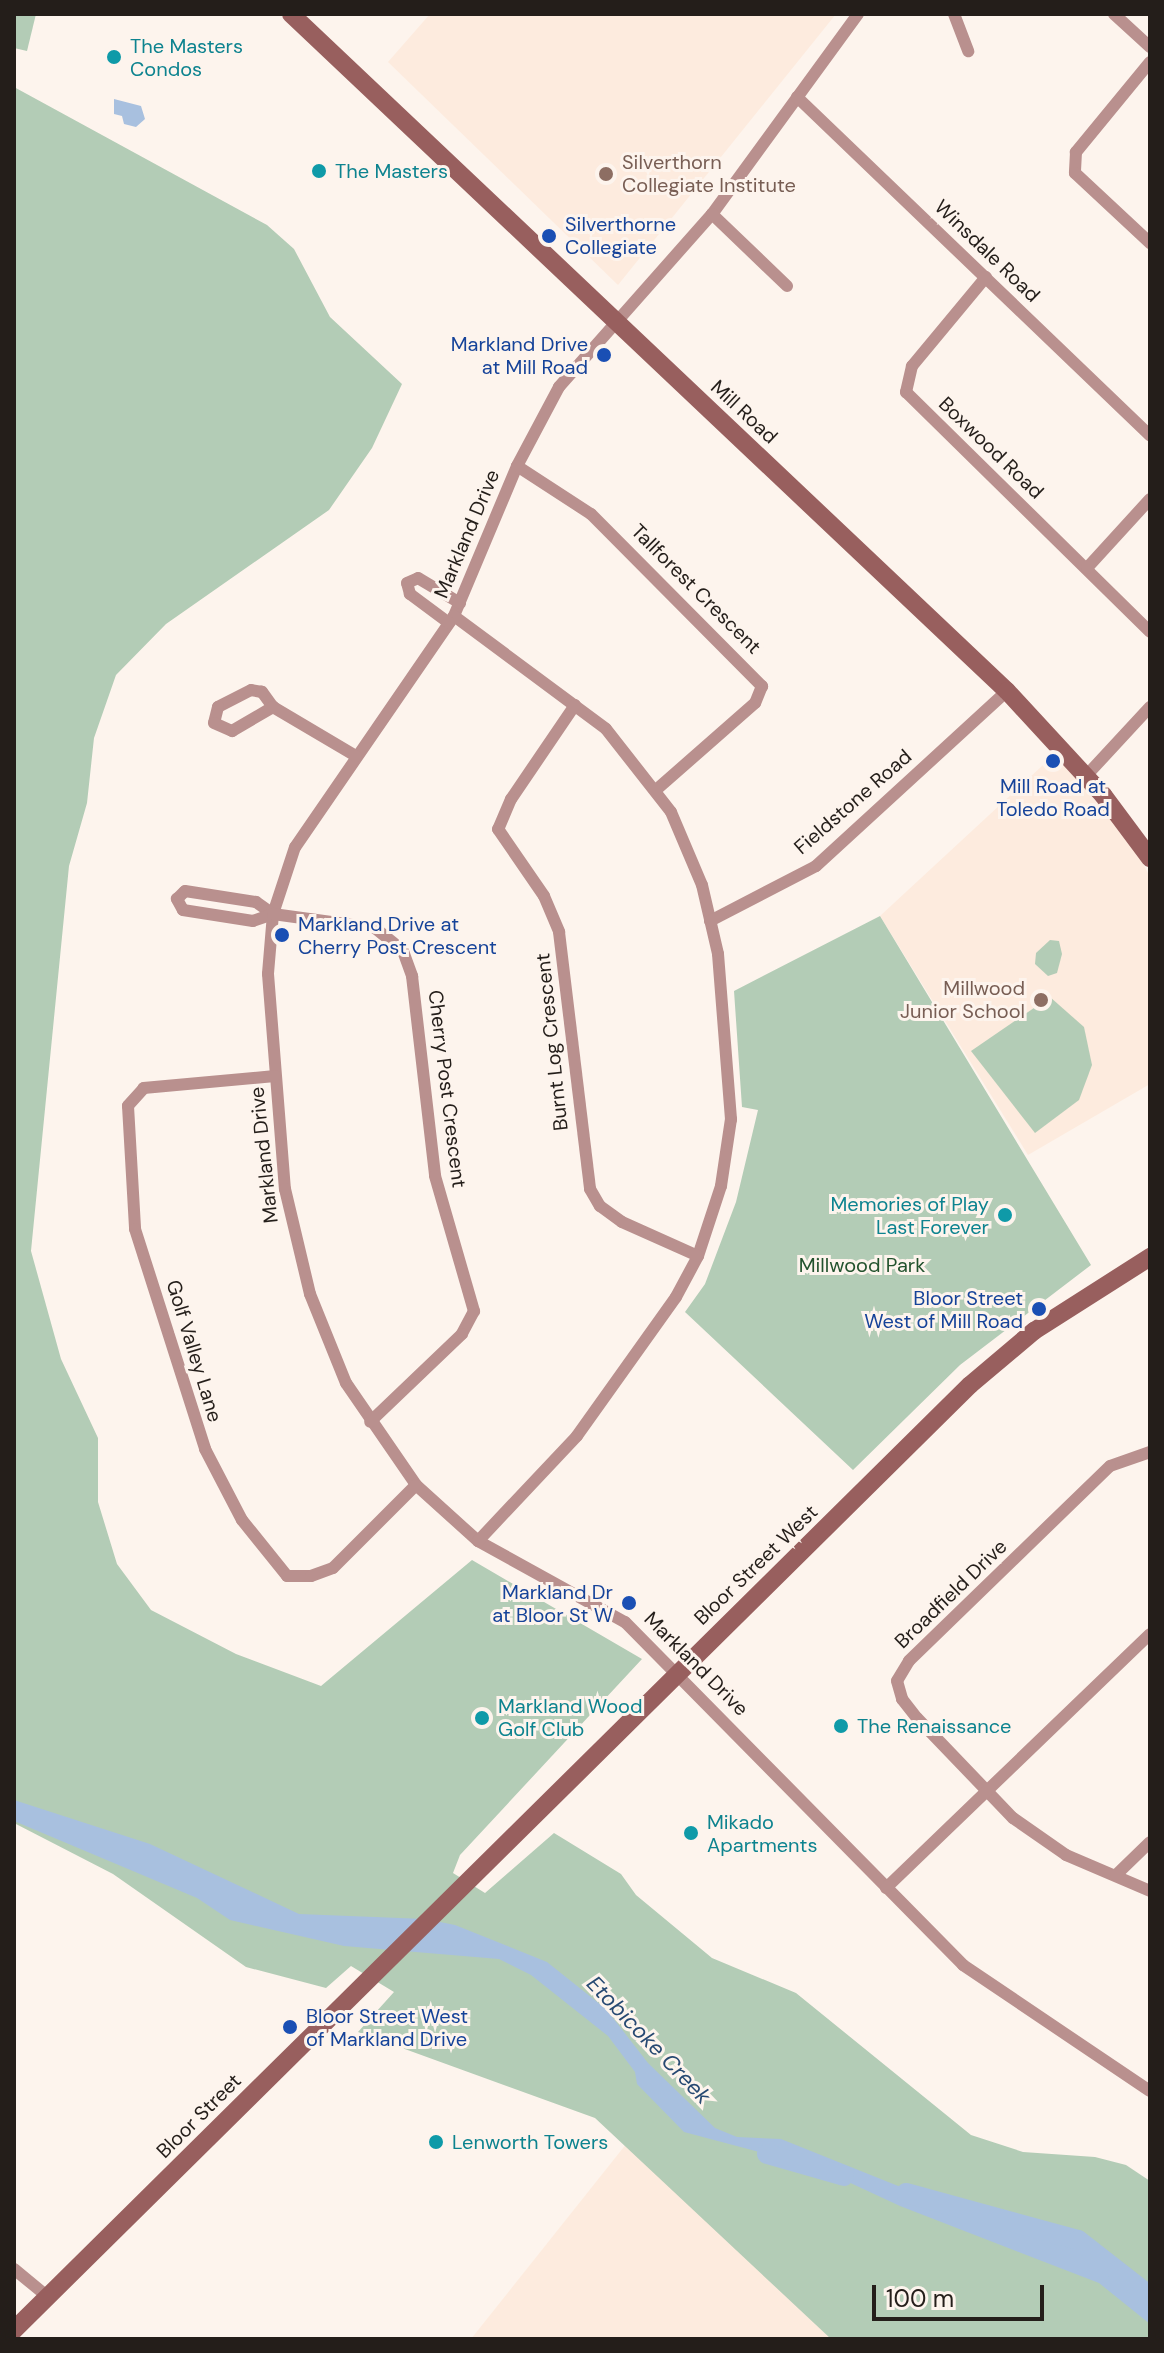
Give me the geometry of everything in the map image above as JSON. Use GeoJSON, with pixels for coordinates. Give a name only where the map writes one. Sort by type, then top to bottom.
{"type":"FeatureCollection","features":[{"type":"Feature","properties":{"kind":"main road","name":"Mill Road"},"geometry":{"type":"LineString","coordinates":[[291,14],[1007,691],[1086,776],[1150,858]]}},
{"type":"Feature","properties":{"kind":"main road","name":"Bloor Street West"},"geometry":{"type":"LineString","coordinates":[[416,1933],[676,1672],[979,1377],[1053,1317],[1150,1257]]}},
{"type":"Feature","properties":{"kind":"main road","name":"Bloor Street"},"geometry":{"type":"LineString","coordinates":[[14,2330],[416,1933]]}},
{"type":"Feature","properties":{"kind":"street","name":"Markland Drive"},"geometry":{"type":"LineString","coordinates":[[858,14],[712,214],[559,387],[517,466],[455,614],[303,831],[273,914],[268,974],[275,1076],[294,1239],[346,1383],[416,1485],[478,1541],[613,1612],[676,1672],[963,1965],[1150,2091]]}},
{"type":"Feature","properties":{"kind":"street"},"geometry":{"type":"LineString","coordinates":[[954,14],[968,51]]}},
{"type":"Feature","properties":{"kind":"street"},"geometry":{"type":"LineString","coordinates":[[1114,14],[1150,47]]}},
{"type":"Feature","properties":{"kind":"street"},"geometry":{"type":"LineString","coordinates":[[1150,62],[1076,152],[1075,173],[1150,243]]}},
{"type":"Feature","properties":{"kind":"street","name":"Winsdale Road"},"geometry":{"type":"LineString","coordinates":[[797,97],[1150,435]]}},
{"type":"Feature","properties":{"kind":"street"},"geometry":{"type":"LineString","coordinates":[[712,214],[787,286]]}},
{"type":"Feature","properties":{"kind":"street","name":"Boxwood Road"},"geometry":{"type":"LineString","coordinates":[[986,277],[912,366],[906,392],[1150,632]]}},
{"type":"Feature","properties":{"kind":"street","name":"Tallforest Crescent"},"geometry":{"type":"LineString","coordinates":[[517,466],[591,514],[762,686],[755,703],[657,789]]}},
{"type":"Feature","properties":{"kind":"street"},"geometry":{"type":"LineString","coordinates":[[1087,568],[1150,499]]}},
{"type":"Feature","properties":{"kind":"street"},"geometry":{"type":"LineString","coordinates":[[455,614],[606,729],[657,789],[702,885],[718,954],[731,1119],[721,1186],[698,1256],[676,1297],[577,1436],[478,1541]]}},
{"type":"Feature","properties":{"kind":"street"},"geometry":{"type":"LineString","coordinates":[[273,707],[232,731],[220,730],[213,720],[220,706],[251,690],[262,692],[273,707],[356,756]]}},
{"type":"Feature","properties":{"kind":"street","name":"Fieldstone Road"},"geometry":{"type":"LineString","coordinates":[[710,921],[816,866],[1007,691]]}},
{"type":"Feature","properties":{"kind":"street","name":"Burnt Log Crescent"},"geometry":{"type":"LineString","coordinates":[[575,705],[511,799],[498,829],[544,896],[559,932],[590,1189],[600,1206],[622,1222],[698,1256]]}},
{"type":"Feature","properties":{"kind":"street"},"geometry":{"type":"LineString","coordinates":[[1086,776],[1150,707]]}},
{"type":"Feature","properties":{"kind":"street"},"geometry":{"type":"LineString","coordinates":[[188,891],[256,902],[273,914],[253,921],[189,912],[179,908],[177,899],[188,891]]}},
{"type":"Feature","properties":{"kind":"street","name":"Cherry Post Crescent"},"geometry":{"type":"LineString","coordinates":[[273,914],[375,928],[403,951],[412,976],[434,1168],[474,1311],[462,1334],[370,1422]]}},
{"type":"Feature","properties":{"kind":"street","name":"Golf Valley Lane"},"geometry":{"type":"LineString","coordinates":[[275,1076],[144,1088],[128,1106],[135,1229],[198,1431],[235,1509],[287,1576],[311,1576],[333,1568],[416,1485]]}},
{"type":"Feature","properties":{"kind":"street","name":"Broadfield Drive"},"geometry":{"type":"LineString","coordinates":[[1150,1452],[1110,1466],[902,1670],[897,1681],[902,1699],[985,1789],[1035,1835],[1150,1891]]}},
{"type":"Feature","properties":{"kind":"street"},"geometry":{"type":"LineString","coordinates":[[886,1888],[985,1789],[1150,1634]]}},
{"type":"Feature","properties":{"kind":"street"},"geometry":{"type":"LineString","coordinates":[[1116,1875],[1150,1842]]}},
{"type":"Feature","properties":{"kind":"street"},"geometry":{"type":"LineString","coordinates":[[14,2269],[48,2297]]}},
{"type":"Feature","properties":{"kind":"shaded area","name":"Silverthorn Collegiate Institute"},"geometry":{"type":"Polygon","coordinates":[[[430,14],[836,14],[618,285],[388,62],[430,14]]]}},
{"type":"Feature","properties":{"kind":"shaded area","name":"Millwood Junior School"},"geometry":{"type":"Polygon","coordinates":[[[1055,754],[1132,843],[1150,877],[1150,1084],[1028,1155],[880,916],[1055,754]]]}},
{"type":"Feature","properties":{"kind":"shaded area"},"geometry":{"type":"Polygon","coordinates":[[[627,2143],[831,2339],[471,2339],[627,2143]]]}},
{"type":"Feature","properties":{"kind":"green space"},"geometry":{"type":"Polygon","coordinates":[[[14,14],[36,14],[27,51],[14,48],[14,14]]]}},
{"type":"Feature","properties":{"kind":"green space","name":"Markland Wood Golf Club"},"geometry":{"type":"Polygon","coordinates":[[[14,87],[267,225],[294,249],[330,317],[402,384],[372,448],[329,510],[166,624],[116,675],[94,738],[87,803],[69,866],[31,1251],[61,1359],[98,1438],[98,1502],[117,1564],[151,1610],[236,1654],[321,1686],[472,1560],[642,1659],[460,1855],[453,1873],[485,1893],[554,1833],[621,1874],[636,1895],[712,1958],[796,1993],[971,2135],[1023,2152],[1095,2157],[1126,2165],[1150,2181],[1150,2339],[831,2339],[595,2118],[358,2032],[394,1992],[351,1966],[326,1988],[246,1967],[113,1874],[14,1823],[14,87]]]}},
{"type":"Feature","properties":{"kind":"green space","name":"Millwood Park"},"geometry":{"type":"Polygon","coordinates":[[[880,916],[1091,1265],[960,1365],[853,1470],[685,1312],[705,1284],[736,1202],[758,1110],[742,1107],[734,991],[880,916]]]}},
{"type":"Feature","properties":{"kind":"green space"},"geometry":{"type":"Polygon","coordinates":[[[1050,940],[1059,941],[1062,954],[1057,973],[1048,976],[1035,964],[1036,953],[1050,940]]]}},
{"type":"Feature","properties":{"kind":"green space"},"geometry":{"type":"Polygon","coordinates":[[[1050,997],[1084,1027],[1092,1065],[1079,1100],[1035,1133],[971,1051],[1050,997]]]}},
{"type":"Feature","properties":{"kind":"water"},"geometry":{"type":"Polygon","coordinates":[[[114,99],[141,106],[145,119],[136,127],[124,124],[122,116],[114,114],[114,99]]]}},
{"type":"Feature","properties":{"kind":"water","name":"Etobicoke Creek"},"geometry":{"type":"Polygon","coordinates":[[[14,1800],[150,1844],[299,1914],[425,1919],[455,1925],[547,1962],[606,2009],[648,2063],[715,2128],[737,2137],[781,2139],[948,2206],[1030,2225],[1085,2249],[1150,2291],[1150,2324],[1099,2283],[900,2206],[816,2167],[684,2132],[637,2084],[635,2072],[608,2036],[531,1975],[499,1959],[344,1946],[230,1920],[197,1898],[14,1821],[14,1800]]]}},
{"type":"Feature","properties":{"kind":"waterway","name":"Etobicoke Creek"},"geometry":{"type":"LineString","coordinates":[[767,2154],[844,2176]]}},
{"type":"Feature","properties":{"kind":"waterway","name":"Etobicoke Creek"},"geometry":{"type":"LineString","coordinates":[[906,2193],[1078,2240],[1150,2296]]}},
{"type":"Feature","properties":{"kind":"place","name":"The Masters Condos"},"geometry":{"type":"Point","coordinates":[114,57]}},
{"type":"Feature","properties":{"kind":"place","name":"The Masters"},"geometry":{"type":"Point","coordinates":[319,171]}},
{"type":"Feature","properties":{"kind":"place","name":"Silverthorn Collegiate Institute"},"geometry":{"type":"Point","coordinates":[606,174]}},
{"type":"Feature","properties":{"kind":"place","name":"Silverthorne Collegiate"},"geometry":{"type":"Point","coordinates":[549,236]}},
{"type":"Feature","properties":{"kind":"place","name":"Markland Drive at Mill Road"},"geometry":{"type":"Point","coordinates":[604,355]}},
{"type":"Feature","properties":{"kind":"place","name":"Mill Road at Toledo Road"},"geometry":{"type":"Point","coordinates":[1053,761]}},
{"type":"Feature","properties":{"kind":"place","name":"Markland Drive at Cherry Post Crescent"},"geometry":{"type":"Point","coordinates":[282,935]}},
{"type":"Feature","properties":{"kind":"place","name":"Millwood Junior School"},"geometry":{"type":"Point","coordinates":[1041,1000]}},
{"type":"Feature","properties":{"kind":"place","name":"Memories of Play Last Forever"},"geometry":{"type":"Point","coordinates":[1005,1215]}},
{"type":"Feature","properties":{"kind":"place","name":"Bloor Street West of Mill Road"},"geometry":{"type":"Point","coordinates":[1039,1309]}},
{"type":"Feature","properties":{"kind":"place","name":"Markland Dr at Bloor St W"},"geometry":{"type":"Point","coordinates":[629,1603]}},
{"type":"Feature","properties":{"kind":"place","name":"Markland Wood Golf Club"},"geometry":{"type":"Point","coordinates":[482,1718]}},
{"type":"Feature","properties":{"kind":"place","name":"The Renaissance"},"geometry":{"type":"Point","coordinates":[841,1726]}},
{"type":"Feature","properties":{"kind":"place","name":"Mikado Apartments"},"geometry":{"type":"Point","coordinates":[691,1833]}},
{"type":"Feature","properties":{"kind":"place","name":"Bloor Street West of Markland Drive"},"geometry":{"type":"Point","coordinates":[290,2027]}},
{"type":"Feature","properties":{"kind":"place","name":"Lenworth Towers"},"geometry":{"type":"Point","coordinates":[436,2142]}}]}
